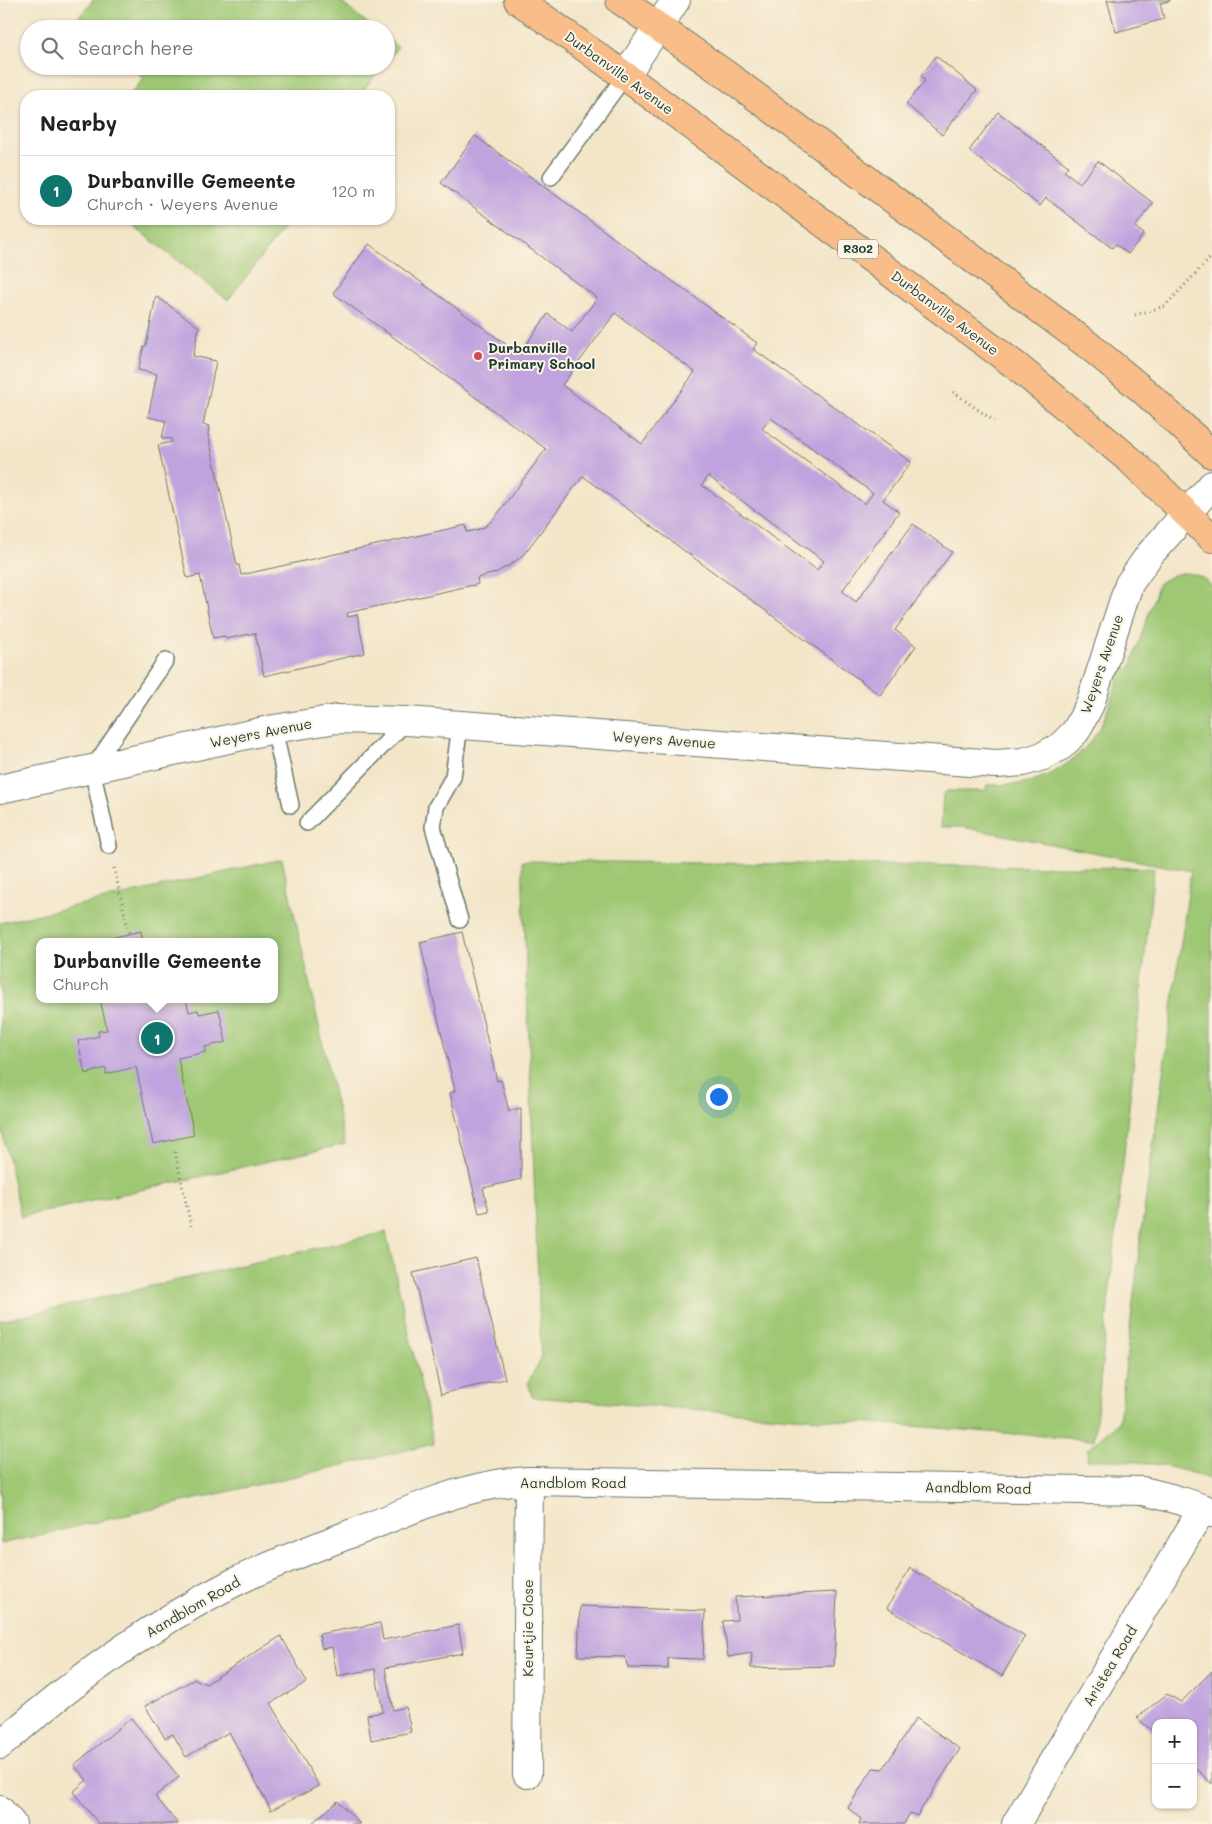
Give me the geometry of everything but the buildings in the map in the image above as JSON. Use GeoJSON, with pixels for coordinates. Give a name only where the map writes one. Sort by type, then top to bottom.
{"type":"FeatureCollection","features":[{"type":"Feature","properties":{"kind":"main road","name":"Durbanville Avenue"},"geometry":{"type":"LineString","coordinates":[[518,0],[625,76],[1015,365],[1130,460],[1212,538]]}},
{"type":"Feature","properties":{"kind":"main road"},"geometry":{"type":"LineString","coordinates":[[620,0],[735,81],[1088,345],[1144,391],[1212,454]]}},
{"type":"Feature","properties":{"kind":"street"},"geometry":{"type":"LineString","coordinates":[[625,76],[676,0]]}},
{"type":"Feature","properties":{"kind":"street","name":"Weyers Avenue"},"geometry":{"type":"LineString","coordinates":[[0,789],[274,729],[337,719],[408,721],[997,764],[1024,762],[1043,756],[1062,746],[1076,731],[1090,704],[1129,584],[1150,554],[1212,485]]}},
{"type":"Feature","properties":{"kind":"street","name":"Aandblom Road"},"geometry":{"type":"LineString","coordinates":[[0,1745],[62,1694],[152,1629],[234,1582],[459,1493],[493,1484],[529,1481],[1143,1492],[1208,1511]]}},
{"type":"Feature","properties":{"kind":"street","name":"Keurtjie Close"},"geometry":{"type":"LineString","coordinates":[[527,1774],[529,1481]]}},
{"type":"Feature","properties":{"kind":"street","name":"Aristea Road"},"geometry":{"type":"LineString","coordinates":[[1016,1824],[1208,1511]]}},
{"type":"Feature","properties":{"kind":"street"},"geometry":{"type":"LineString","coordinates":[[0,1810],[12,1824]]}},
{"type":"Feature","properties":{"kind":"lane"},"geometry":{"type":"LineString","coordinates":[[551,177],[625,76]]}},
{"type":"Feature","properties":{"kind":"lane"},"geometry":{"type":"LineString","coordinates":[[109,846],[92,769],[166,660]]}},
{"type":"Feature","properties":{"kind":"lane"},"geometry":{"type":"LineString","coordinates":[[307,823],[408,721]]}},
{"type":"Feature","properties":{"kind":"lane"},"geometry":{"type":"LineString","coordinates":[[460,725],[453,777],[436,807],[432,827],[460,920]]}},
{"type":"Feature","properties":{"kind":"lane"},"geometry":{"type":"LineString","coordinates":[[274,729],[291,806]]}},
{"type":"Feature","properties":{"kind":"path"},"geometry":{"type":"LineString","coordinates":[[1135,315],[1165,306],[1212,256]]}},
{"type":"Feature","properties":{"kind":"path"},"geometry":{"type":"LineString","coordinates":[[952,392],[994,421]]}},
{"type":"Feature","properties":{"kind":"path"},"geometry":{"type":"LineString","coordinates":[[109,846],[129,934]]}},
{"type":"Feature","properties":{"kind":"path"},"geometry":{"type":"LineString","coordinates":[[175,1152],[191,1226]]}},
{"type":"Feature","properties":{"kind":"green space"},"geometry":{"type":"Polygon","coordinates":[[[93,0],[338,0],[364,20],[76,20],[93,0]]]}},
{"type":"Feature","properties":{"kind":"green space"},"geometry":{"type":"Polygon","coordinates":[[[140,75],[375,75],[364,90],[134,90],[144,78],[140,75]]]}},
{"type":"Feature","properties":{"kind":"green space"},"geometry":{"type":"Polygon","coordinates":[[[132,225],[280,225],[284,228],[228,300],[132,225]]]}},
{"type":"Feature","properties":{"kind":"green space"},"geometry":{"type":"Polygon","coordinates":[[[1182,573],[1199,576],[1212,586],[1212,1480],[1166,1466],[1120,1460],[1087,1460],[1088,1449],[1119,1422],[1142,1226],[1191,871],[962,827],[941,827],[943,794],[947,791],[985,791],[987,785],[1018,784],[1031,781],[1057,770],[1080,753],[1098,731],[1104,719],[1122,667],[1130,669],[1159,583],[1173,575],[1182,573]]]}},
{"type":"Feature","properties":{"kind":"green space"},"geometry":{"type":"Polygon","coordinates":[[[282,859],[345,1144],[21,1217],[0,1121],[0,923],[282,859]]]}},
{"type":"Feature","properties":{"kind":"green space"},"geometry":{"type":"Polygon","coordinates":[[[522,861],[1154,868],[1094,1440],[532,1397],[528,1382],[541,1359],[522,861]]]}},
{"type":"Feature","properties":{"kind":"green space"},"geometry":{"type":"Polygon","coordinates":[[[386,1232],[434,1444],[1,1544],[0,1321],[386,1232]]]}},
{"type":"Feature","properties":{"kind":"place","name":"Durbanville Primary School"},"geometry":{"type":"Point","coordinates":[478,356]}},
{"type":"Feature","properties":{"kind":"place","name":"Durbanville Gemeente"},"geometry":{"type":"Point","coordinates":[157,1038]}}]}
